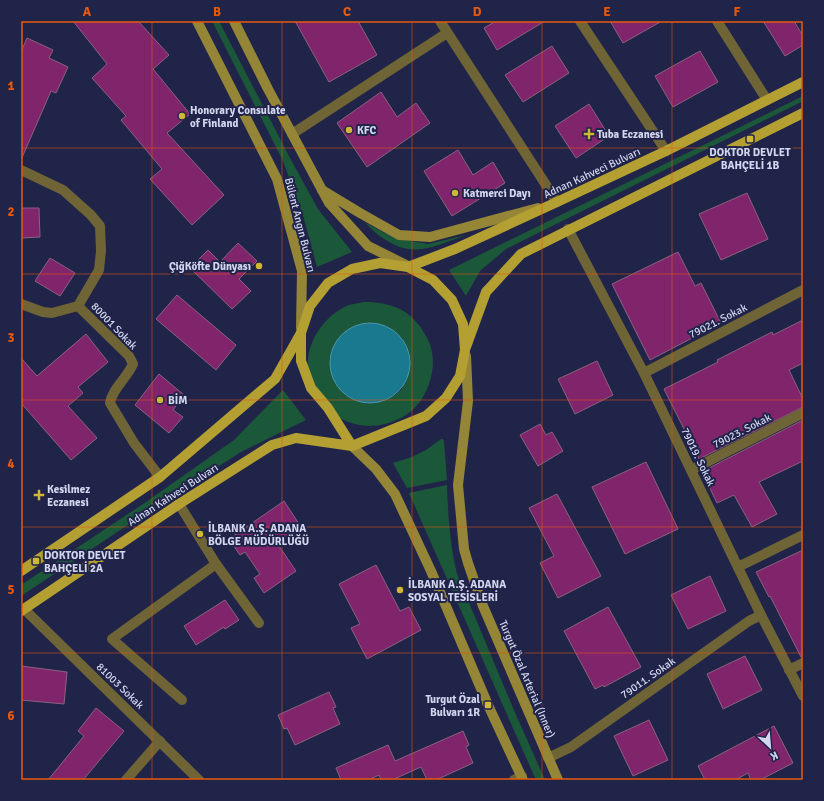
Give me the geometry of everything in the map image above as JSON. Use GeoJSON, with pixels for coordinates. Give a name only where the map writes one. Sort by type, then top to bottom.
{"type":"FeatureCollection","features":[{"type":"Feature","properties":{"kind":"main road","name":"Bülent Angın Bulvarı"},"geometry":{"type":"LineString","coordinates":[[197,21],[277,179],[302,271],[301,333]]}},
{"type":"Feature","properties":{"kind":"main road"},"geometry":{"type":"LineString","coordinates":[[234,21],[329,203],[368,246],[433,280],[452,300],[463,324],[466,350]]}},
{"type":"Feature","properties":{"kind":"main road","name":"Adnan Kahveci Bulvarı"},"geometry":{"type":"LineString","coordinates":[[408,267],[455,249],[666,151],[803,82]]}},
{"type":"Feature","properties":{"kind":"main road"},"geometry":{"type":"LineString","coordinates":[[352,446],[426,416],[446,398],[460,376],[466,350],[486,292],[521,254],[568,229],[803,113]]}},
{"type":"Feature","properties":{"kind":"main road"},"geometry":{"type":"LineString","coordinates":[[322,190],[399,235],[430,237],[557,202]]}},
{"type":"Feature","properties":{"kind":"main road"},"geometry":{"type":"LineString","coordinates":[[408,267],[380,263],[352,269],[328,283],[310,306],[301,333],[301,361],[311,388],[328,408],[352,446],[376,469],[395,494],[520,779]]}},
{"type":"Feature","properties":{"kind":"main road","name":"Adnan Kahveci Bulvarı"},"geometry":{"type":"LineString","coordinates":[[21,571],[160,477],[275,378],[301,333]]}},
{"type":"Feature","properties":{"kind":"main road","name":"Turgut Özal Arterial (Inner)"},"geometry":{"type":"LineString","coordinates":[[466,350],[468,401],[458,485],[464,550],[483,606],[558,780]]}},
{"type":"Feature","properties":{"kind":"main road","name":"Adnan Kahveci Bulvarı"},"geometry":{"type":"LineString","coordinates":[[22,610],[179,504],[272,446],[296,438],[352,446]]}},
{"type":"Feature","properties":{"kind":"street"},"geometry":{"type":"LineString","coordinates":[[440,21],[557,202]]}},
{"type":"Feature","properties":{"kind":"street"},"geometry":{"type":"LineString","coordinates":[[580,21],[666,151]]}},
{"type":"Feature","properties":{"kind":"street"},"geometry":{"type":"LineString","coordinates":[[717,21],[767,100]]}},
{"type":"Feature","properties":{"kind":"street"},"geometry":{"type":"LineString","coordinates":[[292,134],[447,32]]}},
{"type":"Feature","properties":{"kind":"street","name":"80001 Sokak"},"geometry":{"type":"LineString","coordinates":[[21,170],[63,190],[91,215],[100,226],[101,251],[99,270],[78,306],[129,356],[133,364],[129,373],[111,396],[110,403],[134,443],[160,477]]}},
{"type":"Feature","properties":{"kind":"street","name":"79019. Sokak"},"geometry":{"type":"LineString","coordinates":[[568,229],[644,373],[761,615],[803,696]]}},
{"type":"Feature","properties":{"kind":"street","name":"79021. Sokak"},"geometry":{"type":"LineString","coordinates":[[644,373],[803,290]]}},
{"type":"Feature","properties":{"kind":"street"},"geometry":{"type":"LineString","coordinates":[[21,304],[43,312],[52,313],[78,306]]}},
{"type":"Feature","properties":{"kind":"street","name":"79023. Sokak"},"geometry":{"type":"LineString","coordinates":[[691,470],[803,413]]}},
{"type":"Feature","properties":{"kind":"street"},"geometry":{"type":"LineString","coordinates":[[179,504],[216,564],[259,623]]}},
{"type":"Feature","properties":{"kind":"street"},"geometry":{"type":"LineString","coordinates":[[738,567],[803,535]]}},
{"type":"Feature","properties":{"kind":"street"},"geometry":{"type":"LineString","coordinates":[[182,700],[112,639],[216,564]]}},
{"type":"Feature","properties":{"kind":"street","name":"81003 Sokak"},"geometry":{"type":"LineString","coordinates":[[22,610],[199,780]]}},
{"type":"Feature","properties":{"kind":"street","name":"79011. Sokak"},"geometry":{"type":"LineString","coordinates":[[548,758],[571,747],[749,621],[761,615]]}},
{"type":"Feature","properties":{"kind":"street"},"geometry":{"type":"LineString","coordinates":[[789,670],[803,663]]}},
{"type":"Feature","properties":{"kind":"street"},"geometry":{"type":"LineString","coordinates":[[126,780],[160,741]]}},
{"type":"Feature","properties":{"kind":"green space"},"geometry":{"type":"Polygon","coordinates":[[[212,21],[219,21],[318,209],[352,252],[317,267],[303,215],[283,161],[212,21]]]}},
{"type":"Feature","properties":{"kind":"green space"},"geometry":{"type":"Polygon","coordinates":[[[803,96],[803,101],[506,249],[480,271],[466,296],[449,270],[803,96]]]}},
{"type":"Feature","properties":{"kind":"green space"},"geometry":{"type":"Polygon","coordinates":[[[364,222],[394,238],[428,244],[466,235],[436,246],[406,249],[396,246],[383,238],[364,222]]]}},
{"type":"Feature","properties":{"kind":"green space"},"geometry":{"type":"Polygon","coordinates":[[[374,302],[392,306],[408,314],[426,336],[432,351],[433,359],[430,382],[427,390],[416,407],[397,420],[376,426],[358,425],[341,419],[333,414],[320,401],[308,370],[308,356],[312,343],[322,325],[337,311],[349,305],[374,302]],[[366,323],[364,403],[375,403],[393,396],[402,389],[403,339],[386,327],[366,323]]]}},
{"type":"Feature","properties":{"kind":"green space"},"geometry":{"type":"Polygon","coordinates":[[[283,390],[306,420],[241,452],[21,596],[21,585],[146,502],[234,440],[283,390]]]}},
{"type":"Feature","properties":{"kind":"green space"},"geometry":{"type":"Polygon","coordinates":[[[443,439],[444,442],[447,480],[407,488],[393,463],[412,457],[426,450],[443,439]]]}},
{"type":"Feature","properties":{"kind":"green space"},"geometry":{"type":"Polygon","coordinates":[[[447,485],[450,530],[457,574],[545,780],[536,780],[409,493],[447,485]]]}},
{"type":"Feature","properties":{"kind":"water"},"geometry":{"type":"Polygon","coordinates":[[[362,323],[378,323],[399,334],[410,355],[410,371],[399,392],[378,403],[362,403],[348,397],[341,392],[336,385],[330,371],[330,355],[336,341],[341,334],[348,329],[362,323]]]}},
{"type":"Feature","properties":{"kind":"building"},"geometry":{"type":"Polygon","coordinates":[[[73,21],[138,21],[169,55],[153,69],[190,114],[167,133],[224,195],[192,225],[150,179],[162,169],[121,120],[126,116],[92,78],[107,64],[73,21]]]}},
{"type":"Feature","properties":{"kind":"building"},"geometry":{"type":"Polygon","coordinates":[[[295,21],[358,21],[377,55],[329,82],[295,21]]]}},
{"type":"Feature","properties":{"kind":"building"},"geometry":{"type":"Polygon","coordinates":[[[496,21],[545,21],[497,50],[484,28],[496,21]]]}},
{"type":"Feature","properties":{"kind":"building"},"geometry":{"type":"Polygon","coordinates":[[[610,21],[662,21],[623,43],[610,21]]]}},
{"type":"Feature","properties":{"kind":"building"},"geometry":{"type":"Polygon","coordinates":[[[763,21],[794,21],[803,36],[803,45],[785,56],[763,21]]]}},
{"type":"Feature","properties":{"kind":"building"},"geometry":{"type":"Polygon","coordinates":[[[27,38],[53,50],[49,58],[68,67],[56,93],[51,91],[21,160],[21,52],[27,38]]]}},
{"type":"Feature","properties":{"kind":"building"},"geometry":{"type":"Polygon","coordinates":[[[552,46],[569,73],[523,102],[505,75],[552,46]]]}},
{"type":"Feature","properties":{"kind":"building"},"geometry":{"type":"Polygon","coordinates":[[[700,51],[718,82],[673,107],[655,76],[700,51]]]}},
{"type":"Feature","properties":{"kind":"building"},"geometry":{"type":"Polygon","coordinates":[[[381,92],[397,117],[416,103],[430,123],[367,167],[337,123],[381,92]]]}},
{"type":"Feature","properties":{"kind":"building"},"geometry":{"type":"Polygon","coordinates":[[[589,104],[609,136],[576,158],[555,126],[589,104]]]}},
{"type":"Feature","properties":{"kind":"building"},"geometry":{"type":"Polygon","coordinates":[[[458,150],[473,175],[493,162],[505,183],[452,216],[424,171],[458,150]]]}},
{"type":"Feature","properties":{"kind":"building"},"geometry":{"type":"Polygon","coordinates":[[[747,193],[768,239],[721,260],[699,214],[747,193]]]}},
{"type":"Feature","properties":{"kind":"building"},"geometry":{"type":"Polygon","coordinates":[[[21,208],[39,208],[40,237],[21,238],[21,208]]]}},
{"type":"Feature","properties":{"kind":"building"},"geometry":{"type":"Polygon","coordinates":[[[238,243],[257,261],[239,279],[251,291],[232,309],[190,268],[208,250],[220,262],[238,243]]]}},
{"type":"Feature","properties":{"kind":"building"},"geometry":{"type":"Polygon","coordinates":[[[678,252],[695,286],[701,283],[721,323],[650,360],[612,284],[678,252]]]}},
{"type":"Feature","properties":{"kind":"building"},"geometry":{"type":"Polygon","coordinates":[[[50,258],[75,273],[60,296],[35,281],[50,258]]]}},
{"type":"Feature","properties":{"kind":"building"},"geometry":{"type":"Polygon","coordinates":[[[177,295],[236,345],[216,370],[156,319],[177,295]]]}},
{"type":"Feature","properties":{"kind":"building"},"geometry":{"type":"Polygon","coordinates":[[[803,320],[803,363],[789,370],[803,399],[803,407],[699,459],[664,389],[718,362],[717,360],[772,332],[773,335],[803,320]]]}},
{"type":"Feature","properties":{"kind":"building"},"geometry":{"type":"Polygon","coordinates":[[[86,334],[108,362],[78,387],[83,393],[68,406],[97,438],[71,460],[21,403],[21,358],[37,376],[86,334]]]}},
{"type":"Feature","properties":{"kind":"building"},"geometry":{"type":"Polygon","coordinates":[[[597,361],[613,395],[575,414],[558,379],[597,361]]]}},
{"type":"Feature","properties":{"kind":"building","name":"BİM"},"geometry":{"type":"Polygon","coordinates":[[[159,374],[184,395],[173,410],[183,417],[169,433],[135,405],[159,374]]]}},
{"type":"Feature","properties":{"kind":"building"},"geometry":{"type":"Polygon","coordinates":[[[803,420],[803,461],[759,482],[777,514],[752,527],[734,495],[717,503],[705,478],[708,477],[705,470],[803,420]]]}},
{"type":"Feature","properties":{"kind":"building"},"geometry":{"type":"Polygon","coordinates":[[[540,424],[546,435],[552,432],[563,451],[538,466],[520,435],[540,424]]]}},
{"type":"Feature","properties":{"kind":"building"},"geometry":{"type":"Polygon","coordinates":[[[646,462],[678,529],[625,554],[592,487],[646,462]]]}},
{"type":"Feature","properties":{"kind":"building"},"geometry":{"type":"Polygon","coordinates":[[[557,494],[601,576],[558,598],[540,563],[554,556],[529,508],[557,494]]]}},
{"type":"Feature","properties":{"kind":"building"},"geometry":{"type":"Polygon","coordinates":[[[284,501],[303,530],[279,546],[296,571],[264,593],[254,578],[260,574],[245,552],[240,555],[229,539],[284,501]]]}},
{"type":"Feature","properties":{"kind":"building"},"geometry":{"type":"Polygon","coordinates":[[[803,550],[803,657],[801,657],[756,572],[803,550]]]}},
{"type":"Feature","properties":{"kind":"building"},"geometry":{"type":"Polygon","coordinates":[[[376,565],[400,611],[409,607],[421,630],[367,659],[351,628],[360,624],[339,584],[376,565]]]}},
{"type":"Feature","properties":{"kind":"building"},"geometry":{"type":"Polygon","coordinates":[[[710,576],[726,611],[688,629],[671,595],[710,576]]]}},
{"type":"Feature","properties":{"kind":"building"},"geometry":{"type":"Polygon","coordinates":[[[225,600],[239,620],[225,629],[224,627],[196,645],[184,626],[225,600]]]}},
{"type":"Feature","properties":{"kind":"building"},"geometry":{"type":"Polygon","coordinates":[[[608,607],[641,667],[604,687],[603,685],[595,689],[564,631],[608,607]]]}},
{"type":"Feature","properties":{"kind":"building"},"geometry":{"type":"Polygon","coordinates":[[[745,656],[762,690],[723,709],[707,674],[745,656]]]}},
{"type":"Feature","properties":{"kind":"building"},"geometry":{"type":"Polygon","coordinates":[[[21,666],[67,672],[64,704],[21,700],[21,666]]]}},
{"type":"Feature","properties":{"kind":"building"},"geometry":{"type":"Polygon","coordinates":[[[329,692],[336,707],[333,708],[340,724],[295,745],[287,728],[284,729],[278,715],[329,692]]]}},
{"type":"Feature","properties":{"kind":"building"},"geometry":{"type":"Polygon","coordinates":[[[96,708],[124,731],[83,780],[48,780],[84,736],[78,731],[96,708]]]}},
{"type":"Feature","properties":{"kind":"building"},"geometry":{"type":"Polygon","coordinates":[[[649,720],[668,760],[633,776],[614,736],[649,720]]]}},
{"type":"Feature","properties":{"kind":"building"},"geometry":{"type":"Polygon","coordinates":[[[774,726],[793,763],[760,780],[751,780],[748,773],[735,780],[705,780],[698,766],[774,726]]]}},
{"type":"Feature","properties":{"kind":"building"},"geometry":{"type":"Polygon","coordinates":[[[463,731],[469,745],[466,747],[473,763],[436,780],[427,780],[421,767],[392,780],[381,780],[379,775],[368,780],[341,780],[336,768],[388,745],[395,761],[463,731]]]}},
{"type":"Feature","properties":{"kind":"place","name":"Honorary Consulate of Finland"},"geometry":{"type":"Point","coordinates":[182,116]}},
{"type":"Feature","properties":{"kind":"place","name":"KFC"},"geometry":{"type":"Point","coordinates":[349,130]}},
{"type":"Feature","properties":{"kind":"place","name":"Tuba Eczanesi"},"geometry":{"type":"Point","coordinates":[589,134]}},
{"type":"Feature","properties":{"kind":"place","name":"DOKTOR DEVLET BAHÇELİ 1B"},"geometry":{"type":"Point","coordinates":[750,139]}},
{"type":"Feature","properties":{"kind":"place","name":"Katmerci Dayı"},"geometry":{"type":"Point","coordinates":[455,193]}},
{"type":"Feature","properties":{"kind":"place","name":"ÇiğKöfte Dünyası"},"geometry":{"type":"Point","coordinates":[259,266]}},
{"type":"Feature","properties":{"kind":"place","name":"BİM"},"geometry":{"type":"Point","coordinates":[160,400]}},
{"type":"Feature","properties":{"kind":"place","name":"Kesilmez Eczanesi"},"geometry":{"type":"Point","coordinates":[39,495]}},
{"type":"Feature","properties":{"kind":"place","name":"İLBANK A.Ş. ADANA BÖLGE MÜDÜRLÜĞÜ"},"geometry":{"type":"Point","coordinates":[200,534]}},
{"type":"Feature","properties":{"kind":"place","name":"DOKTOR DEVLET BAHÇELİ 2A"},"geometry":{"type":"Point","coordinates":[36,561]}},
{"type":"Feature","properties":{"kind":"place","name":"İLBANK A.Ş. ADANA SOSYAL TESİSLERİ"},"geometry":{"type":"Point","coordinates":[400,590]}},
{"type":"Feature","properties":{"kind":"place","name":"Turgut Özal Bulvarı 1R"},"geometry":{"type":"Point","coordinates":[488,705]}}]}
